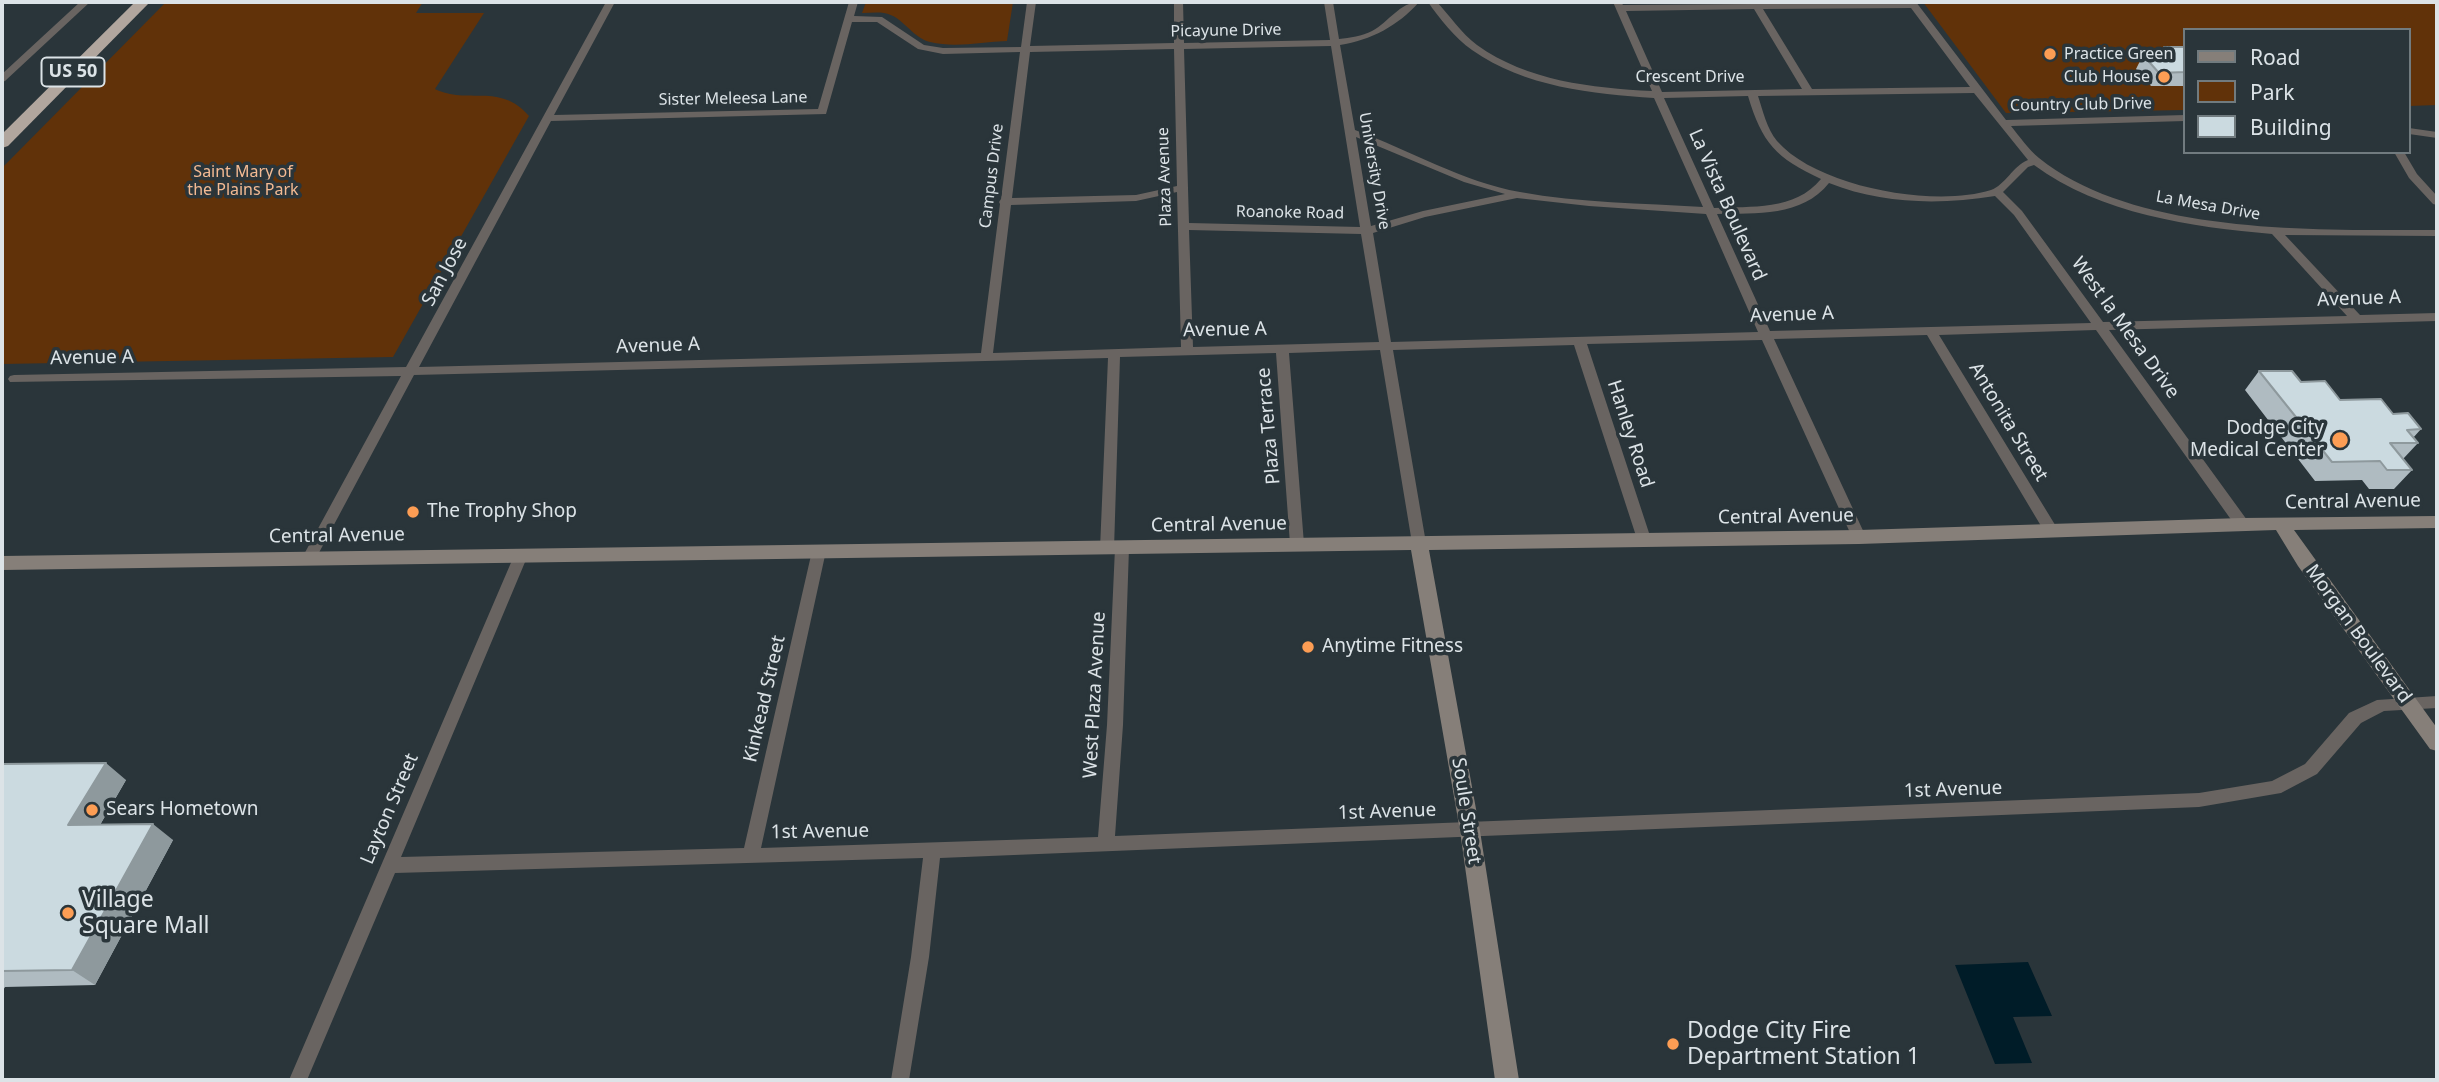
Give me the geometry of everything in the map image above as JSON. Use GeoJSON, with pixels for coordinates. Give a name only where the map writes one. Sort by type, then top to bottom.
{"type":"FeatureCollection","features":[{"type":"Feature","properties":{"kind":"highway","name":"US 50"},"geometry":{"type":"LineString","coordinates":[[2,143],[143,2]]}},
{"type":"Feature","properties":{"kind":"street"},"geometry":{"type":"LineString","coordinates":[[2,79],[85,2]]}},
{"type":"Feature","properties":{"kind":"street","name":"San Jose"},"geometry":{"type":"LineString","coordinates":[[309,558],[610,2]]}},
{"type":"Feature","properties":{"kind":"street","name":"Sister Meleesa Lane"},"geometry":{"type":"LineString","coordinates":[[547,118],[822,111],[853,2]]}},
{"type":"Feature","properties":{"kind":"street","name":"Campus Drive"},"geometry":{"type":"LineString","coordinates":[[987,355],[1031,2]]}},
{"type":"Feature","properties":{"kind":"street","name":"Plaza Avenue"},"geometry":{"type":"LineString","coordinates":[[1178,2],[1187,350]]}},
{"type":"Feature","properties":{"kind":"street","name":"University Drive"},"geometry":{"type":"LineString","coordinates":[[1328,2],[1352,132],[1419,543]]}},
{"type":"Feature","properties":{"kind":"street","name":"Picayune Drive"},"geometry":{"type":"LineString","coordinates":[[1025,51],[1335,43],[1359,39],[1377,32],[1415,2]]}},
{"type":"Feature","properties":{"kind":"street","name":"Crescent Drive"},"geometry":{"type":"LineString","coordinates":[[1432,2],[1478,50],[1509,67],[1547,82],[1587,90],[1658,95],[1976,90]]}},
{"type":"Feature","properties":{"kind":"street"},"geometry":{"type":"LineString","coordinates":[[1618,5],[1913,3]]}},
{"type":"Feature","properties":{"kind":"street","name":"Country Club Drive"},"geometry":{"type":"LineString","coordinates":[[1913,3],[1976,90],[2003,122],[2184,118]]}},
{"type":"Feature","properties":{"kind":"street"},"geometry":{"type":"LineString","coordinates":[[1756,4],[1809,93]]}},
{"type":"Feature","properties":{"kind":"street","name":"La Vista Boulevard"},"geometry":{"type":"LineString","coordinates":[[1618,5],[1859,537]]}},
{"type":"Feature","properties":{"kind":"street"},"geometry":{"type":"LineString","coordinates":[[849,19],[879,19],[912,42],[943,51],[1025,51]]}},
{"type":"Feature","properties":{"kind":"street"},"geometry":{"type":"LineString","coordinates":[[1752,93],[1761,122],[1771,140],[1784,153],[1826,178],[1873,194],[1973,198],[1997,192],[2024,165],[2034,161],[2003,122]]}},
{"type":"Feature","properties":{"kind":"street"},"geometry":{"type":"LineString","coordinates":[[2411,131],[2437,135]]}},
{"type":"Feature","properties":{"kind":"street","name":"Roanoke Road"},"geometry":{"type":"LineString","coordinates":[[1352,132],[1468,180],[1518,195],[1710,211],[1777,209],[1800,200],[1819,188],[1826,178]]}},
{"type":"Feature","properties":{"kind":"street"},"geometry":{"type":"LineString","coordinates":[[2400,154],[2413,176],[2437,202]]}},
{"type":"Feature","properties":{"kind":"street","name":"La Mesa Drive"},"geometry":{"type":"LineString","coordinates":[[2034,161],[2102,197],[2205,224],[2276,232],[2346,235],[2437,233]]}},
{"type":"Feature","properties":{"kind":"street"},"geometry":{"type":"LineString","coordinates":[[1004,202],[1109,201],[1182,188]]}},
{"type":"Feature","properties":{"kind":"street","name":"West la Mesa Drive"},"geometry":{"type":"LineString","coordinates":[[1997,192],[2018,213],[2242,524]]}},
{"type":"Feature","properties":{"kind":"street","name":"Roanoke Road"},"geometry":{"type":"LineString","coordinates":[[1184,226],[1368,230],[1423,214],[1518,195]]}},
{"type":"Feature","properties":{"kind":"street"},"geometry":{"type":"LineString","coordinates":[[2276,232],[2357,319]]}},
{"type":"Feature","properties":{"kind":"street","name":"Avenue A"},"geometry":{"type":"LineString","coordinates":[[15,379],[581,368],[2437,317]]}},
{"type":"Feature","properties":{"kind":"street","name":"Antonita Street"},"geometry":{"type":"LineString","coordinates":[[1931,331],[2052,532]]}},
{"type":"Feature","properties":{"kind":"street","name":"Hanley Road"},"geometry":{"type":"LineString","coordinates":[[1579,340],[1644,539]]}},
{"type":"Feature","properties":{"kind":"street","name":"Plaza Terrace"},"geometry":{"type":"LineString","coordinates":[[1282,348],[1297,544]]}},
{"type":"Feature","properties":{"kind":"street"},"geometry":{"type":"LineString","coordinates":[[1114,352],[1115,549]]}},
{"type":"Feature","properties":{"kind":"street","name":"Central Avenue"},"geometry":{"type":"LineString","coordinates":[[2,563],[1859,537],[2242,524],[2437,522]]}},
{"type":"Feature","properties":{"kind":"street","name":"Morgan Boulevard"},"geometry":{"type":"LineString","coordinates":[[2281,524],[2304,561],[2437,743]]}},
{"type":"Feature","properties":{"kind":"street","name":"Soule Street"},"geometry":{"type":"LineString","coordinates":[[1419,543],[1470,831],[1507,1080]]}},
{"type":"Feature","properties":{"kind":"street","name":"West Plaza Avenue"},"geometry":{"type":"LineString","coordinates":[[1106,843],[1115,725],[1115,549]]}},
{"type":"Feature","properties":{"kind":"street","name":"Kinkead Street"},"geometry":{"type":"LineString","coordinates":[[751,855],[819,551]]}},
{"type":"Feature","properties":{"kind":"street","name":"Layton Street"},"geometry":{"type":"LineString","coordinates":[[298,1080],[521,555]]}},
{"type":"Feature","properties":{"kind":"street","name":"1st Avenue"},"geometry":{"type":"LineString","coordinates":[[389,865],[932,851],[2199,800],[2275,788],[2311,769],[2355,718],[2382,705],[2437,702]]}},
{"type":"Feature","properties":{"kind":"street"},"geometry":{"type":"LineString","coordinates":[[900,1080],[920,957],[932,851]]}},
{"type":"Feature","properties":{"kind":"green space","name":"Saint Mary of the Plains Park"},"geometry":{"type":"Polygon","coordinates":[[[166,2],[423,2],[416,13],[484,13],[435,89],[459,95],[507,100],[529,116],[393,357],[2,364],[2,168],[166,2]]]}},
{"type":"Feature","properties":{"kind":"green space"},"geometry":{"type":"Polygon","coordinates":[[[866,2],[1013,2],[1007,41],[959,45],[939,44],[923,39],[891,15],[862,13],[866,2]]]}},
{"type":"Feature","properties":{"kind":"green space"},"geometry":{"type":"Polygon","coordinates":[[[1923,2],[2437,2],[2437,105],[2411,106],[2411,28],[2184,28],[2184,110],[2006,113],[1923,2]]]}},
{"type":"Feature","properties":{"kind":"water"},"geometry":{"type":"Polygon","coordinates":[[[2028,962],[2052,1016],[2013,1017],[2032,1063],[1995,1064],[1955,965],[2028,962]]]}},
{"type":"Feature","properties":{"kind":"building"},"geometry":{"type":"Polygon","coordinates":[[[2164,47],[2184,47],[2184,72],[2159,73],[2143,55],[2171,55],[2164,47]]]}},
{"type":"Feature","properties":{"kind":"building"},"geometry":{"type":"Polygon","coordinates":[[[2259,371],[2292,371],[2301,382],[2325,381],[2340,400],[2381,399],[2393,414],[2408,413],[2421,429],[2407,430],[2418,443],[2390,443],[2412,470],[2387,470],[2380,461],[2332,462],[2259,371]]]}},
{"type":"Feature","properties":{"kind":"building","name":"Village Square Mall"},"geometry":{"type":"Polygon","coordinates":[[[106,763],[68,825],[153,824],[72,970],[2,971],[2,764],[106,763]]]}},
{"type":"Feature","properties":{"kind":"place","name":"Practice Green"},"geometry":{"type":"Point","coordinates":[2050,54]}},
{"type":"Feature","properties":{"kind":"place","name":"Club House"},"geometry":{"type":"Point","coordinates":[2164,77]}},
{"type":"Feature","properties":{"kind":"place","name":"Dodge City Medical Center"},"geometry":{"type":"Point","coordinates":[2340,440]}},
{"type":"Feature","properties":{"kind":"place","name":"The Trophy Shop"},"geometry":{"type":"Point","coordinates":[413,512]}},
{"type":"Feature","properties":{"kind":"place","name":"Anytime Fitness"},"geometry":{"type":"Point","coordinates":[1308,647]}},
{"type":"Feature","properties":{"kind":"place","name":"Sears Hometown"},"geometry":{"type":"Point","coordinates":[92,810]}},
{"type":"Feature","properties":{"kind":"place","name":"Village Square Mall"},"geometry":{"type":"Point","coordinates":[68,913]}},
{"type":"Feature","properties":{"kind":"place","name":"Dodge City Fire Department Station 1"},"geometry":{"type":"Point","coordinates":[1673,1044]}}]}
